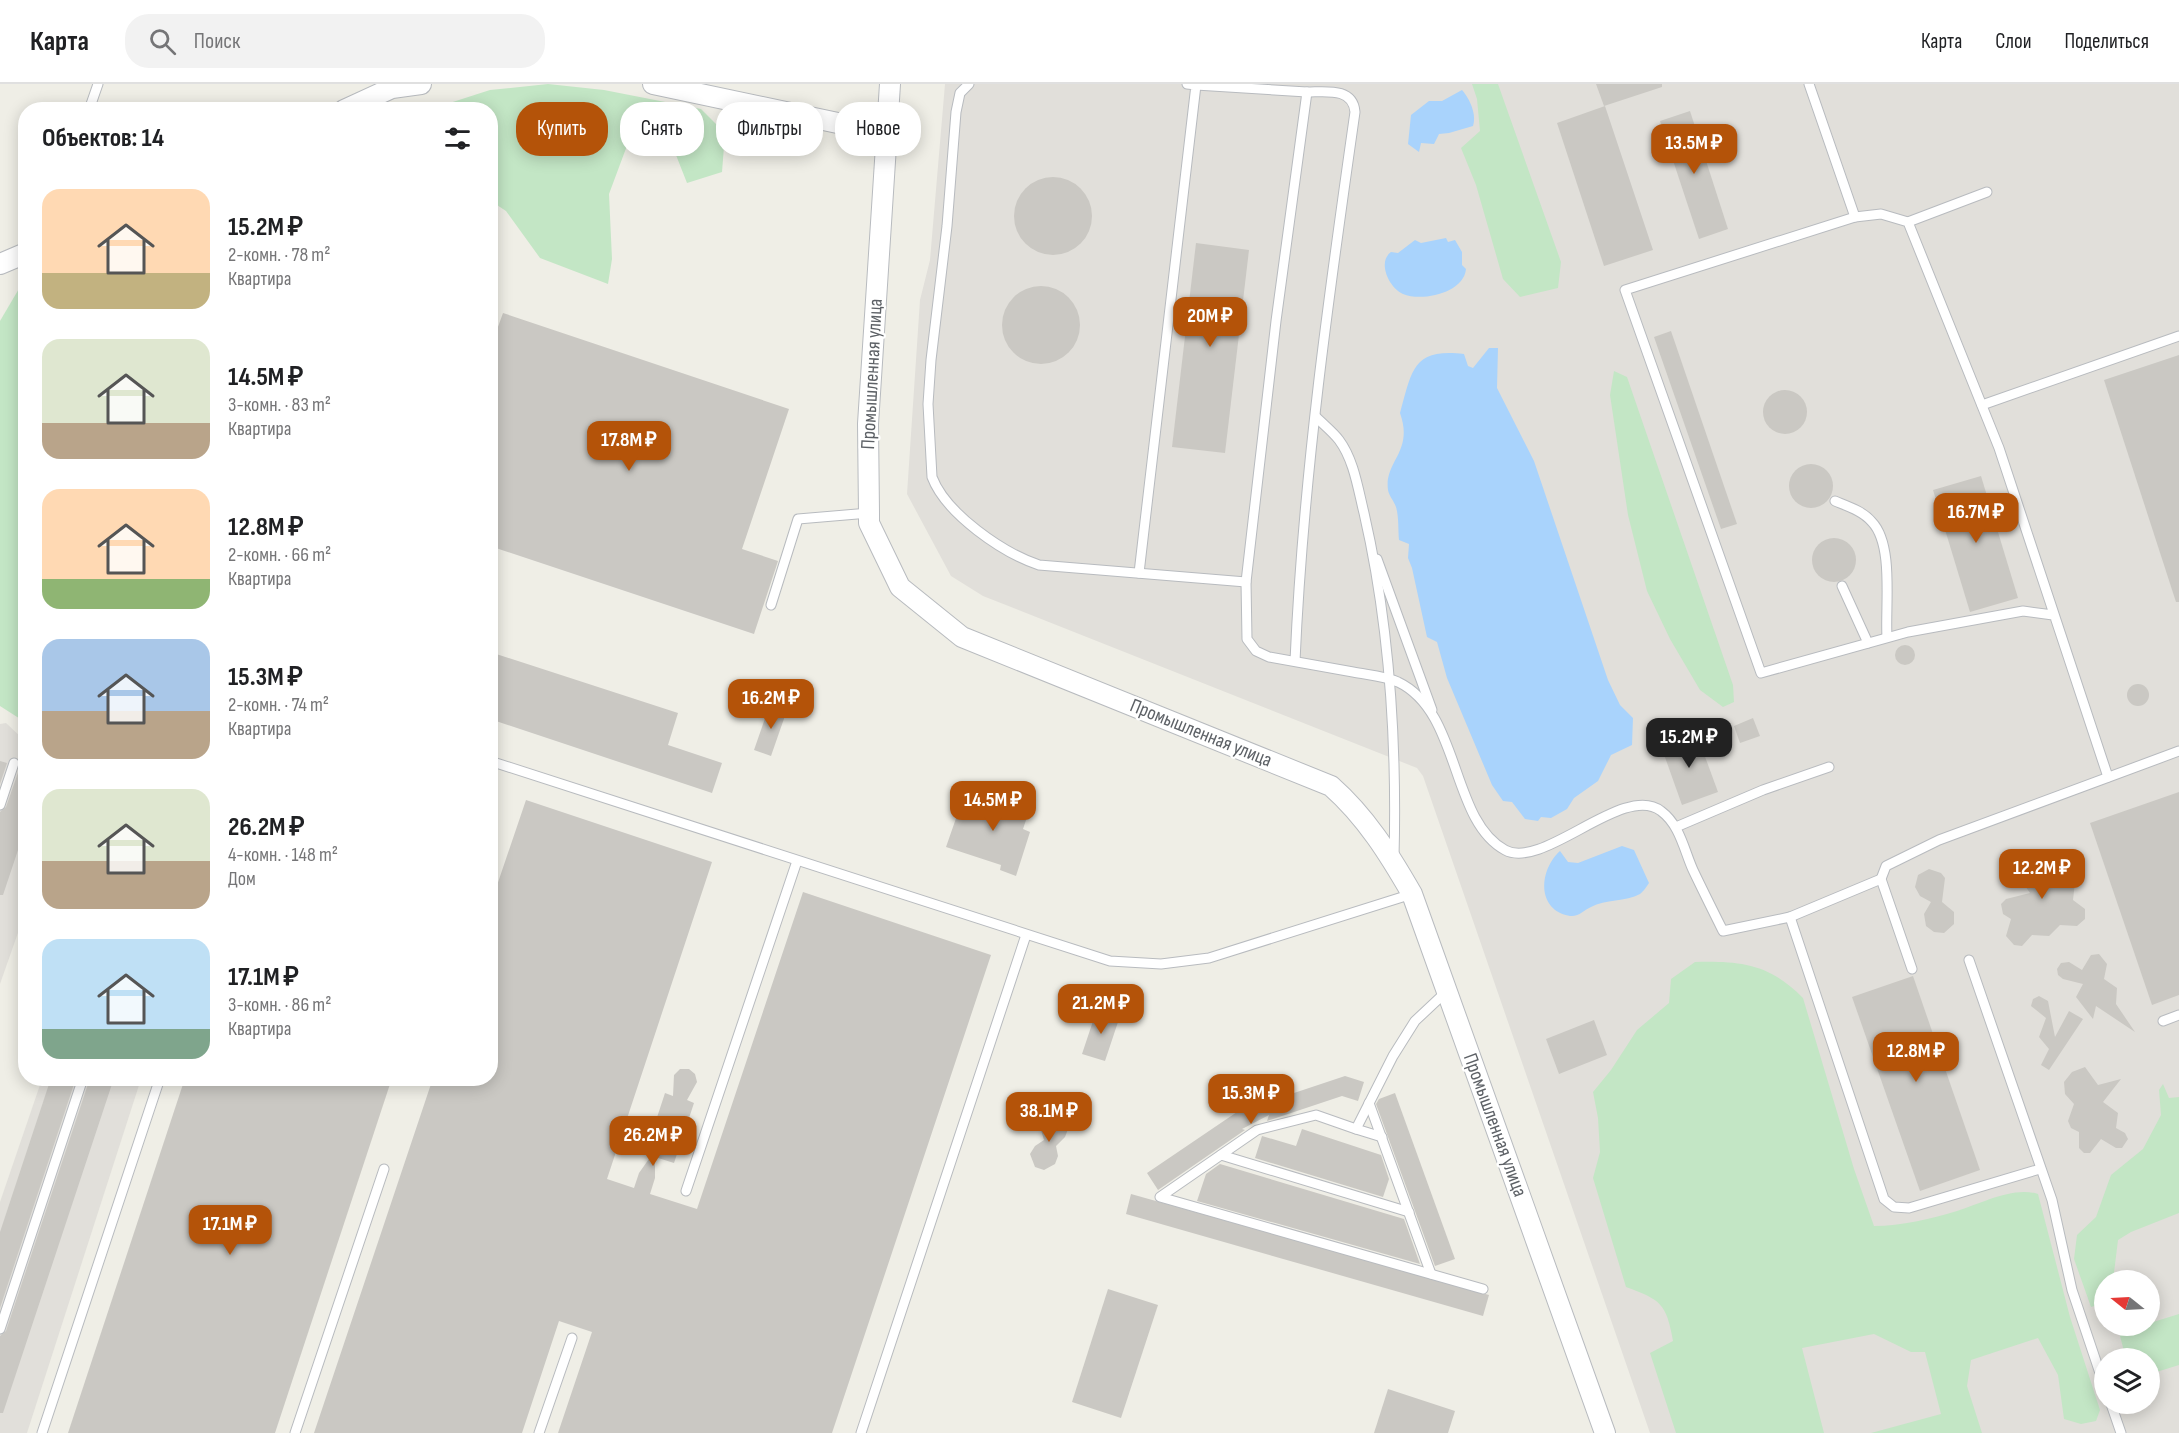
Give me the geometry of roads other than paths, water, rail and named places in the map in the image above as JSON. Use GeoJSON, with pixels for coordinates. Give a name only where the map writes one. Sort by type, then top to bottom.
{"type":"FeatureCollection","features":[{"type":"Feature","properties":{"kind":"street"},"geometry":{"type":"LineString","coordinates":[[361,102],[392,88],[421,84]]}},
{"type":"Feature","properties":{"kind":"street"},"geometry":{"type":"LineString","coordinates":[[653,84],[835,122]]}},
{"type":"Feature","properties":{"kind":"street","name":"Промышленная улица"},"geometry":{"type":"LineString","coordinates":[[888,102],[890,84]]}},
{"type":"Feature","properties":{"kind":"street","name":"Промышленная улица"},"geometry":{"type":"LineString","coordinates":[[884,156],[868,424],[869,523],[900,587],[962,637],[1331,786],[1354,806],[1394,863],[1412,894],[1605,1433]]}},
{"type":"Feature","properties":{"kind":"street"},"geometry":{"type":"LineString","coordinates":[[0,264],[18,256]]}},
{"type":"Feature","properties":{"kind":"lane"},"geometry":{"type":"LineString","coordinates":[[92,102],[98,84]]}},
{"type":"Feature","properties":{"kind":"lane"},"geometry":{"type":"LineString","coordinates":[[969,84],[960,93],[956,112],[947,226],[928,404],[932,477],[942,498],[1018,558],[1039,565],[1246,582]]}},
{"type":"Feature","properties":{"kind":"lane"},"geometry":{"type":"LineString","coordinates":[[1139,573],[1192,84],[1334,92],[1347,95],[1354,104],[1355,112],[1331,284],[1299,559],[1295,661]]}},
{"type":"Feature","properties":{"kind":"lane"},"geometry":{"type":"LineString","coordinates":[[1809,84],[1855,217]]}},
{"type":"Feature","properties":{"kind":"lane"},"geometry":{"type":"LineString","coordinates":[[1307,92],[1276,321],[1246,582],[1247,639],[1256,651],[1269,657],[1389,679],[1419,697],[1435,717]]}},
{"type":"Feature","properties":{"kind":"lane"},"geometry":{"type":"LineString","coordinates":[[1987,192],[1908,222],[1881,214],[1855,217],[1780,243],[1625,290],[1761,673],[1887,638],[2023,611],[2053,615]]}},
{"type":"Feature","properties":{"kind":"lane"},"geometry":{"type":"LineString","coordinates":[[1908,222],[1999,448],[2108,777]]}},
{"type":"Feature","properties":{"kind":"lane"},"geometry":{"type":"LineString","coordinates":[[1982,405],[2179,336]]}},
{"type":"Feature","properties":{"kind":"lane"},"geometry":{"type":"LineString","coordinates":[[1316,417],[1340,441],[1354,473],[1370,538],[1387,643],[1396,795],[1394,863]]}},
{"type":"Feature","properties":{"kind":"lane"},"geometry":{"type":"LineString","coordinates":[[1835,501],[1855,509],[1873,522],[1884,546],[1887,638]]}},
{"type":"Feature","properties":{"kind":"lane"},"geometry":{"type":"LineString","coordinates":[[771,604],[798,519],[869,513]]}},
{"type":"Feature","properties":{"kind":"lane"},"geometry":{"type":"LineString","coordinates":[[1370,538],[1435,717],[1476,818],[1489,838],[1506,851],[1520,853],[1549,846],[1596,819],[1648,805],[1661,810],[1676,827],[1723,931],[1790,917],[1881,879]]}},
{"type":"Feature","properties":{"kind":"lane"},"geometry":{"type":"LineString","coordinates":[[1842,586],[1868,643]]}},
{"type":"Feature","properties":{"kind":"lane"},"geometry":{"type":"LineString","coordinates":[[1912,969],[1881,879],[1886,866],[1939,840],[2179,751]]}},
{"type":"Feature","properties":{"kind":"lane"},"geometry":{"type":"LineString","coordinates":[[0,805],[14,763]]}},
{"type":"Feature","properties":{"kind":"lane"},"geometry":{"type":"LineString","coordinates":[[498,764],[1110,961],[1161,964],[1209,958],[1412,894]]}},
{"type":"Feature","properties":{"kind":"lane"},"geometry":{"type":"LineString","coordinates":[[1676,827],[1763,790],[1829,767]]}},
{"type":"Feature","properties":{"kind":"lane"},"geometry":{"type":"LineString","coordinates":[[686,1191],[797,861]]}},
{"type":"Feature","properties":{"kind":"lane"},"geometry":{"type":"LineString","coordinates":[[1790,917],[1884,1199],[1894,1207],[1909,1208],[2040,1169]]}},
{"type":"Feature","properties":{"kind":"lane"},"geometry":{"type":"LineString","coordinates":[[861,1433],[1026,935]]}},
{"type":"Feature","properties":{"kind":"lane"},"geometry":{"type":"LineString","coordinates":[[1969,960],[2052,1200],[2072,1290],[2094,1355]]}},
{"type":"Feature","properties":{"kind":"lane"},"geometry":{"type":"LineString","coordinates":[[1356,1129],[1415,1022],[1447,991]]}},
{"type":"Feature","properties":{"kind":"lane"},"geometry":{"type":"LineString","coordinates":[[2163,1021],[2179,1016]]}},
{"type":"Feature","properties":{"kind":"lane"},"geometry":{"type":"LineString","coordinates":[[0,1329],[80,1086]]}},
{"type":"Feature","properties":{"kind":"lane"},"geometry":{"type":"LineString","coordinates":[[42,1433],[157,1086]]}},
{"type":"Feature","properties":{"kind":"lane"},"geometry":{"type":"LineString","coordinates":[[1369,1103],[1431,1274]]}},
{"type":"Feature","properties":{"kind":"lane"},"geometry":{"type":"LineString","coordinates":[[1382,1137],[1316,1115],[1257,1130],[1161,1197],[1483,1289]]}},
{"type":"Feature","properties":{"kind":"lane"},"geometry":{"type":"LineString","coordinates":[[1221,1155],[1409,1212]]}},
{"type":"Feature","properties":{"kind":"lane"},"geometry":{"type":"LineString","coordinates":[[295,1433],[384,1169]]}},
{"type":"Feature","properties":{"kind":"lane"},"geometry":{"type":"LineString","coordinates":[[539,1433],[572,1338]]}},
{"type":"Feature","properties":{"kind":"lane"},"geometry":{"type":"LineString","coordinates":[[2114,1414],[2121,1433]]}},
{"type":"Feature","properties":{"kind":"water"},"geometry":{"type":"Polygon","coordinates":[[[1462,90],[1472,107],[1473,126],[1439,134],[1434,144],[1421,143],[1419,152],[1408,144],[1411,115],[1429,101],[1442,101],[1462,90]]]}},
{"type":"Feature","properties":{"kind":"water"},"geometry":{"type":"Polygon","coordinates":[[[1446,238],[1448,242],[1455,240],[1462,252],[1462,265],[1466,269],[1458,284],[1441,294],[1421,297],[1403,294],[1393,286],[1385,268],[1387,256],[1391,252],[1398,253],[1415,240],[1421,243],[1446,238]]]}},
{"type":"Feature","properties":{"kind":"water"},"geometry":{"type":"Polygon","coordinates":[[[1489,348],[1498,348],[1497,388],[1534,461],[1608,680],[1620,705],[1633,718],[1632,745],[1611,755],[1598,781],[1574,798],[1567,809],[1551,818],[1541,817],[1538,821],[1525,819],[1512,802],[1503,801],[1492,785],[1447,678],[1437,642],[1427,637],[1408,558],[1409,544],[1399,540],[1397,511],[1388,490],[1390,471],[1403,437],[1400,413],[1408,385],[1417,366],[1424,359],[1447,353],[1464,354],[1468,366],[1473,368],[1489,348]]]}},
{"type":"Feature","properties":{"kind":"water"},"geometry":{"type":"Polygon","coordinates":[[[1622,846],[1634,850],[1649,883],[1641,893],[1634,897],[1597,904],[1573,916],[1559,912],[1551,906],[1546,898],[1545,878],[1553,859],[1560,851],[1568,862],[1578,863],[1622,846]]]}}]}
